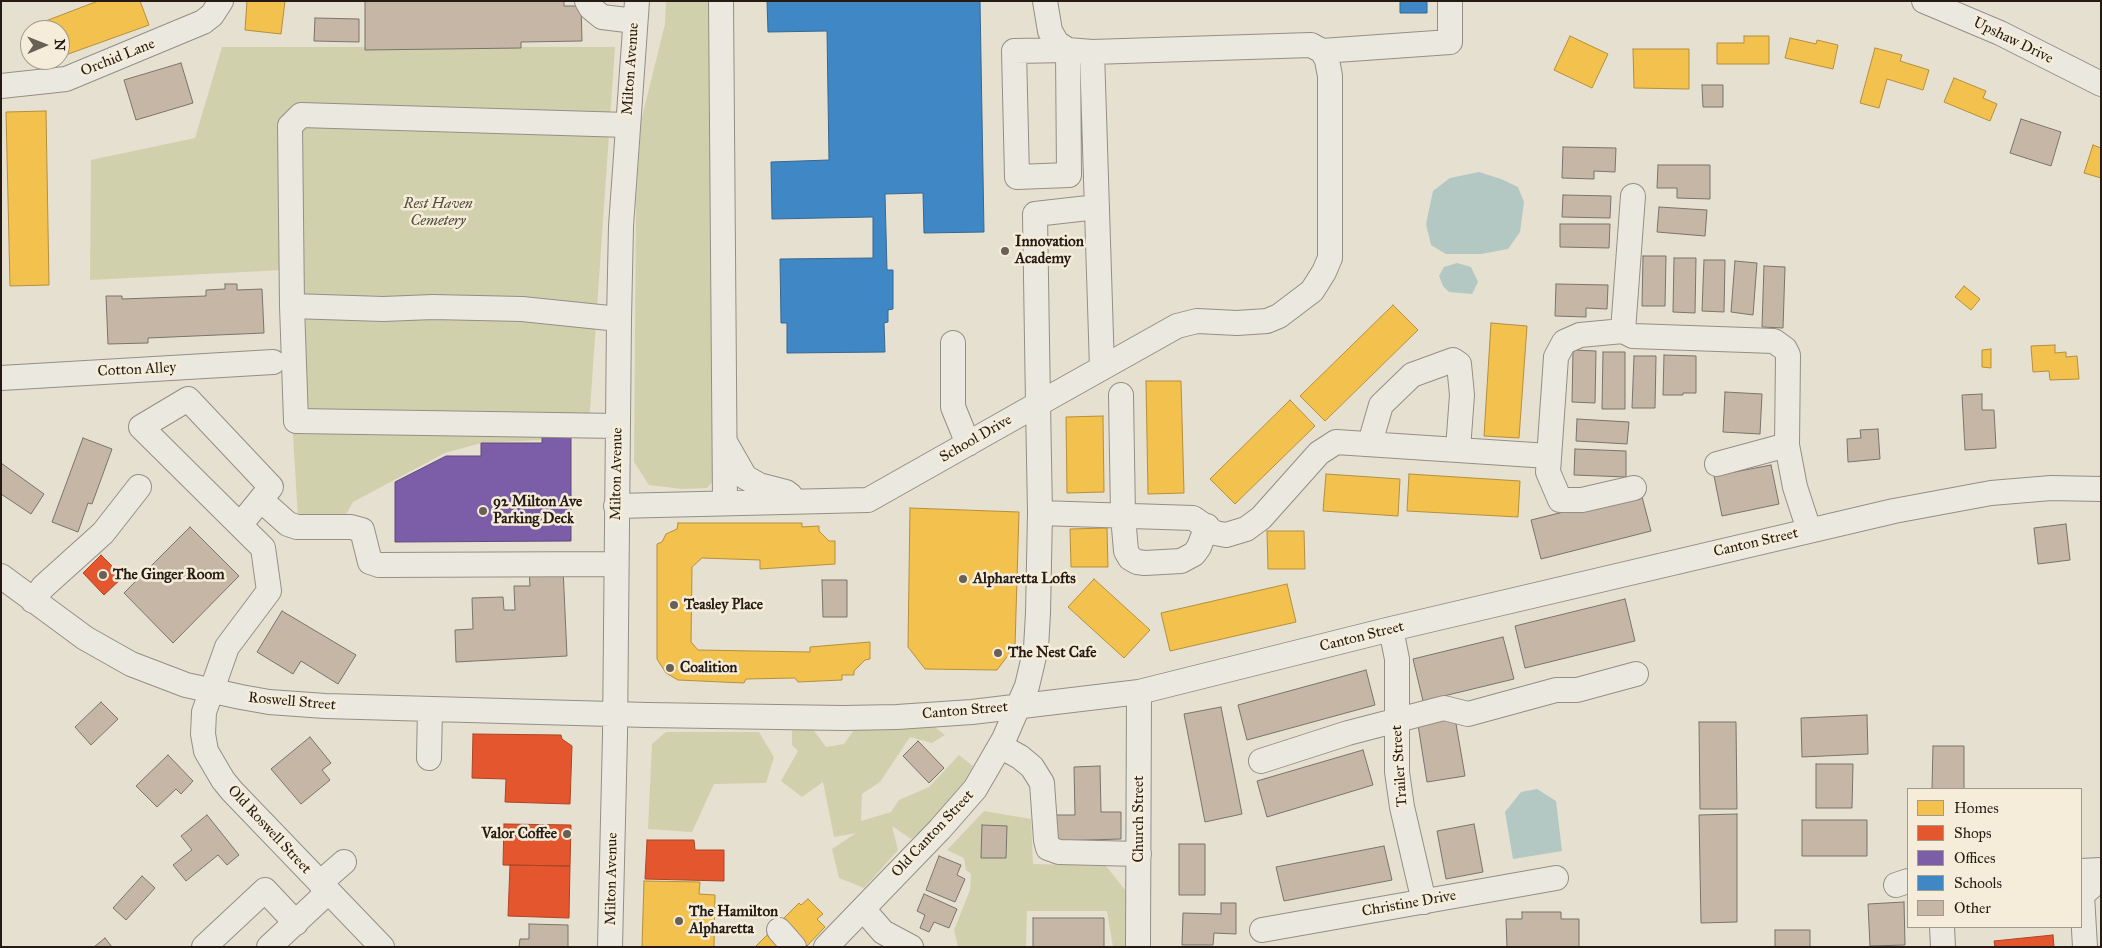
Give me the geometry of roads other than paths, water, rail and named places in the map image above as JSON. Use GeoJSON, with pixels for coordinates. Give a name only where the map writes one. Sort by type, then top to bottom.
{"type":"FeatureCollection","features":[{"type":"Feature","properties":{"kind":"street","name":"Orchid Lane"},"geometry":{"type":"LineString","coordinates":[[1,86],[66,79],[203,22],[212,15],[221,1]]}},
{"type":"Feature","properties":{"kind":"street"},"geometry":{"type":"LineString","coordinates":[[587,1],[591,8],[602,17],[636,11]]}},
{"type":"Feature","properties":{"kind":"street"},"geometry":{"type":"LineString","coordinates":[[720,1],[725,503]]}},
{"type":"Feature","properties":{"kind":"street"},"geometry":{"type":"LineString","coordinates":[[1045,1],[1050,31],[1057,43],[1068,50]]}},
{"type":"Feature","properties":{"kind":"street"},"geometry":{"type":"LineString","coordinates":[[1068,50],[1069,176],[1017,177],[1014,51],[1068,50],[1092,52],[1311,45],[1322,51],[1450,42],[1450,1]]}},
{"type":"Feature","properties":{"kind":"street","name":"Upshaw Drive"},"geometry":{"type":"LineString","coordinates":[[1924,1],[1959,8],[2000,33],[2101,84]]}},
{"type":"Feature","properties":{"kind":"street","name":"Milton Avenue"},"geometry":{"type":"LineString","coordinates":[[610,947],[621,226],[636,11]]}},
{"type":"Feature","properties":{"kind":"street","name":"School Drive"},"geometry":{"type":"LineString","coordinates":[[616,506],[868,500],[1176,326],[1197,321],[1237,323],[1266,321],[1286,311],[1312,291],[1330,258],[1330,76],[1327,60],[1322,51]]}},
{"type":"Feature","properties":{"kind":"street"},"geometry":{"type":"LineString","coordinates":[[1092,52],[1102,368]]}},
{"type":"Feature","properties":{"kind":"street"},"geometry":{"type":"LineString","coordinates":[[618,426],[296,421],[292,306],[290,126],[301,115],[627,125]]}},
{"type":"Feature","properties":{"kind":"street"},"geometry":{"type":"LineString","coordinates":[[1623,331],[1633,196]]}},
{"type":"Feature","properties":{"kind":"street"},"geometry":{"type":"LineString","coordinates":[[1018,706],[1027,686],[1036,648],[1040,513],[1035,214],[1097,207]]}},
{"type":"Feature","properties":{"kind":"street"},"geometry":{"type":"LineString","coordinates":[[292,306],[383,309],[433,306],[522,309],[619,319]]}},
{"type":"Feature","properties":{"kind":"street"},"geometry":{"type":"LineString","coordinates":[[1634,488],[1582,500],[1560,500],[1548,472],[1556,357],[1564,342],[1580,335],[1623,331],[1633,336],[1774,342],[1785,349],[1788,355],[1787,445],[1795,487],[1809,530]]}},
{"type":"Feature","properties":{"kind":"street"},"geometry":{"type":"LineString","coordinates":[[953,343],[953,407],[968,444]]}},
{"type":"Feature","properties":{"kind":"street"},"geometry":{"type":"LineString","coordinates":[[1370,443],[1381,405],[1412,375],[1453,360],[1460,364],[1462,395],[1458,449]]}},
{"type":"Feature","properties":{"kind":"street","name":"Cotton Alley"},"geometry":{"type":"LineString","coordinates":[[1,378],[273,362]]}},
{"type":"Feature","properties":{"kind":"street"},"geometry":{"type":"LineString","coordinates":[[186,367],[188,399],[271,487],[240,525]]}},
{"type":"Feature","properties":{"kind":"street"},"geometry":{"type":"LineString","coordinates":[[1121,395],[1124,516],[1126,551],[1130,558],[1137,562],[1181,561],[1194,554],[1200,547],[1207,526]]}},
{"type":"Feature","properties":{"kind":"street","name":"Old Roswell Street"},"geometry":{"type":"LineString","coordinates":[[188,399],[141,427],[263,548],[269,591],[227,647],[204,712],[203,734],[206,751],[232,791],[382,947]]}},
{"type":"Feature","properties":{"kind":"street"},"geometry":{"type":"LineString","coordinates":[[725,441],[745,477],[759,485],[786,492],[797,501]]}},
{"type":"Feature","properties":{"kind":"street"},"geometry":{"type":"LineString","coordinates":[[1040,513],[1193,518],[1215,533],[1226,534],[1246,529],[1261,518],[1319,453],[1336,442],[1346,441],[1549,456]]}},
{"type":"Feature","properties":{"kind":"street"},"geometry":{"type":"LineString","coordinates":[[1717,464],[1787,445]]}},
{"type":"Feature","properties":{"kind":"street"},"geometry":{"type":"LineString","coordinates":[[33,601],[43,587],[103,533],[138,487]]}},
{"type":"Feature","properties":{"kind":"street","name":"Canton Street"},"geometry":{"type":"LineString","coordinates":[[615,713],[852,718],[906,716],[1018,706],[1139,692],[1391,629],[1894,511],[1991,493],[2051,488],[2101,489]]}},
{"type":"Feature","properties":{"kind":"street"},"geometry":{"type":"LineString","coordinates":[[261,500],[288,524],[297,527],[351,527],[362,530],[370,562],[379,565],[615,564]]}},
{"type":"Feature","properties":{"kind":"street","name":"Roswell Street"},"geometry":{"type":"LineString","coordinates":[[1,576],[91,642],[131,664],[169,679],[211,692],[298,704],[615,713]]}},
{"type":"Feature","properties":{"kind":"street","name":"Trailer Street"},"geometry":{"type":"LineString","coordinates":[[1391,629],[1397,659],[1397,772],[1402,807],[1424,902]]}},
{"type":"Feature","properties":{"kind":"street"},"geometry":{"type":"LineString","coordinates":[[1261,761],[1348,733],[1444,708],[1468,714],[1556,690],[1577,690],[1636,674]]}},
{"type":"Feature","properties":{"kind":"street","name":"Church Street"},"geometry":{"type":"LineString","coordinates":[[1138,947],[1139,692]]}},
{"type":"Feature","properties":{"kind":"street","name":"Old Canton Street"},"geometry":{"type":"LineString","coordinates":[[826,947],[940,830],[975,789],[1000,746],[1018,706]]}},
{"type":"Feature","properties":{"kind":"street"},"geometry":{"type":"LineString","coordinates":[[429,758],[430,709]]}},
{"type":"Feature","properties":{"kind":"street"},"geometry":{"type":"LineString","coordinates":[[1000,746],[1020,757],[1032,767],[1042,783],[1048,848],[1059,852],[1139,854]]}},
{"type":"Feature","properties":{"kind":"street"},"geometry":{"type":"LineString","coordinates":[[270,947],[296,923],[344,862]]}},
{"type":"Feature","properties":{"kind":"street"},"geometry":{"type":"LineString","coordinates":[[2082,870],[2101,870]]}},
{"type":"Feature","properties":{"kind":"street","name":"Christine Drive"},"geometry":{"type":"LineString","coordinates":[[1262,930],[1556,878]]}},
{"type":"Feature","properties":{"kind":"street"},"geometry":{"type":"LineString","coordinates":[[2085,947],[2082,895],[2101,878]]}},
{"type":"Feature","properties":{"kind":"street"},"geometry":{"type":"LineString","coordinates":[[204,947],[265,890],[296,923]]}},
{"type":"Feature","properties":{"kind":"street"},"geometry":{"type":"LineString","coordinates":[[863,909],[883,932],[911,947]]}},
{"type":"Feature","properties":{"kind":"street"},"geometry":{"type":"LineString","coordinates":[[1942,928],[1943,947]]}},
{"type":"Feature","properties":{"kind":"place","name":"Innovation Academy"},"geometry":{"type":"Point","coordinates":[1005,251]}},
{"type":"Feature","properties":{"kind":"place","name":"92 Milton Ave Parking Deck"},"geometry":{"type":"Point","coordinates":[483,511]}},
{"type":"Feature","properties":{"kind":"place","name":"The Ginger Room"},"geometry":{"type":"Point","coordinates":[103,575]}},
{"type":"Feature","properties":{"kind":"place","name":"Alpharetta Lofts"},"geometry":{"type":"Point","coordinates":[963,579]}},
{"type":"Feature","properties":{"kind":"place","name":"Teasley Place"},"geometry":{"type":"Point","coordinates":[674,605]}},
{"type":"Feature","properties":{"kind":"place","name":"The Nest Cafe"},"geometry":{"type":"Point","coordinates":[998,653]}},
{"type":"Feature","properties":{"kind":"place","name":"Coalition"},"geometry":{"type":"Point","coordinates":[670,668]}},
{"type":"Feature","properties":{"kind":"place","name":"Valor Coffee"},"geometry":{"type":"Point","coordinates":[567,834]}},
{"type":"Feature","properties":{"kind":"place","name":"The Hamilton Alpharetta"},"geometry":{"type":"Point","coordinates":[679,921]}},
{"type":"Feature","properties":{"kind":"park label","name":"Rest Haven Cemetery"},"geometry":{"type":"Point","coordinates":[438,212]}}]}
